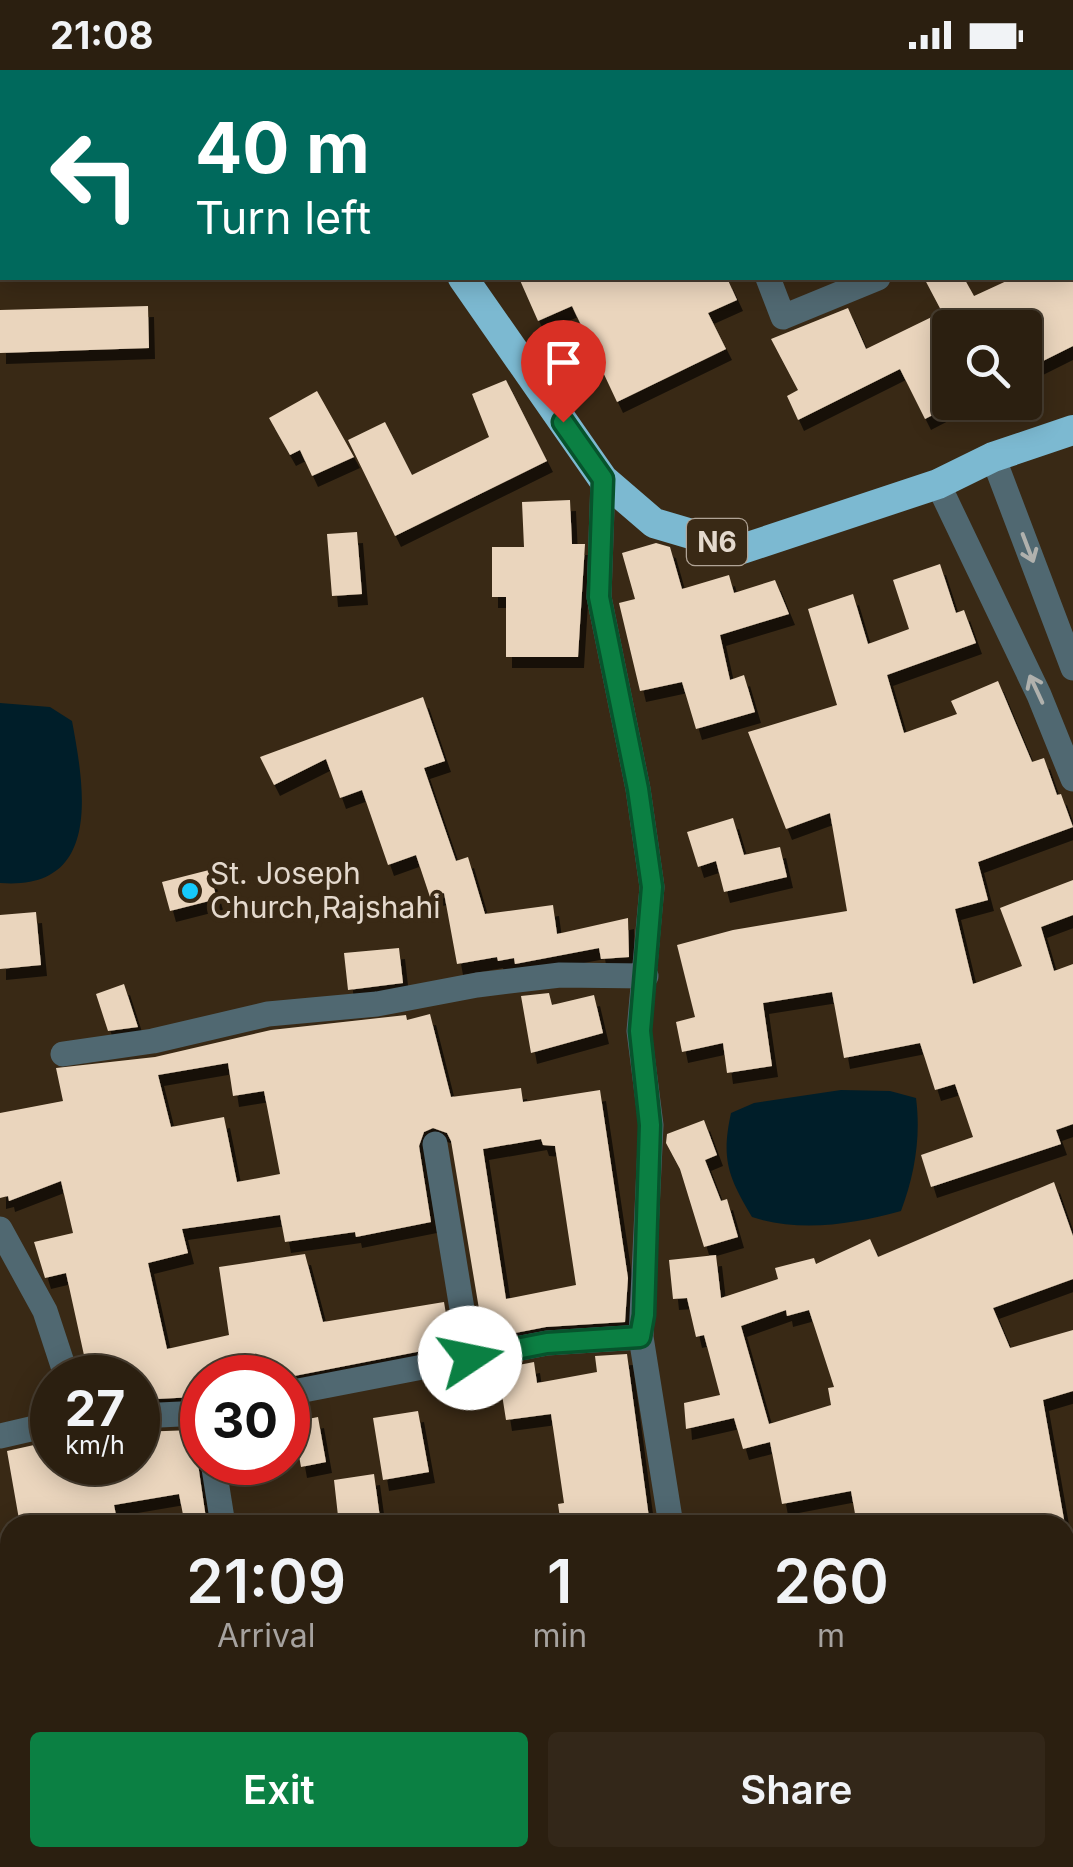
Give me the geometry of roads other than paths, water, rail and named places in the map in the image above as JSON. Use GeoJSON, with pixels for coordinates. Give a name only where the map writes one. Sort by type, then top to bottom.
{"type":"FeatureCollection","features":[{"type":"Feature","properties":{"kind":"highway","name":"N6"},"geometry":{"type":"LineString","coordinates":[[464,280],[603,479],[654,523],[742,549],[938,484],[993,457],[1073,430]]}},
{"type":"Feature","properties":{"kind":"street"},"geometry":{"type":"LineString","coordinates":[[769,280],[783,318],[873,280]]}},
{"type":"Feature","properties":{"kind":"street"},"geometry":{"type":"LineString","coordinates":[[993,457],[1073,668]]}},
{"type":"Feature","properties":{"kind":"street"},"geometry":{"type":"LineString","coordinates":[[603,479],[599,597],[638,789],[652,887],[640,1031],[650,1125],[640,1337],[669,1515]]}},
{"type":"Feature","properties":{"kind":"street"},"geometry":{"type":"LineString","coordinates":[[938,484],[1039,694],[1073,779]]}},
{"type":"Feature","properties":{"kind":"street"},"geometry":{"type":"LineString","coordinates":[[64,1054],[153,1041],[268,1014],[378,1004],[477,985],[560,975],[646,976]]}},
{"type":"Feature","properties":{"kind":"street"},"geometry":{"type":"LineString","coordinates":[[435,1144],[470,1358]]}},
{"type":"Feature","properties":{"kind":"street"},"geometry":{"type":"LineString","coordinates":[[0,1229],[45,1310],[60,1355]]}},
{"type":"Feature","properties":{"kind":"street"},"geometry":{"type":"LineString","coordinates":[[310,1389],[547,1343],[640,1337]]}},
{"type":"Feature","properties":{"kind":"street"},"geometry":{"type":"LineString","coordinates":[[0,1436],[30,1429]]}},
{"type":"Feature","properties":{"kind":"street"},"geometry":{"type":"LineString","coordinates":[[217,1485],[221,1515]]}},
{"type":"Feature","properties":{"kind":"water"},"geometry":{"type":"Polygon","coordinates":[[[0,703],[50,707],[72,721],[81,777],[79,831],[71,853],[56,871],[33,881],[0,883],[0,703]]]}},
{"type":"Feature","properties":{"kind":"water"},"geometry":{"type":"Polygon","coordinates":[[[841,1090],[890,1091],[916,1098],[916,1155],[901,1211],[808,1226],[752,1217],[729,1167],[731,1113],[754,1103],[841,1090]]]}},
{"type":"Feature","properties":{"kind":"place","name":"St. Joseph Church,Rajshahi"},"geometry":{"type":"Point","coordinates":[190,891]}}]}
